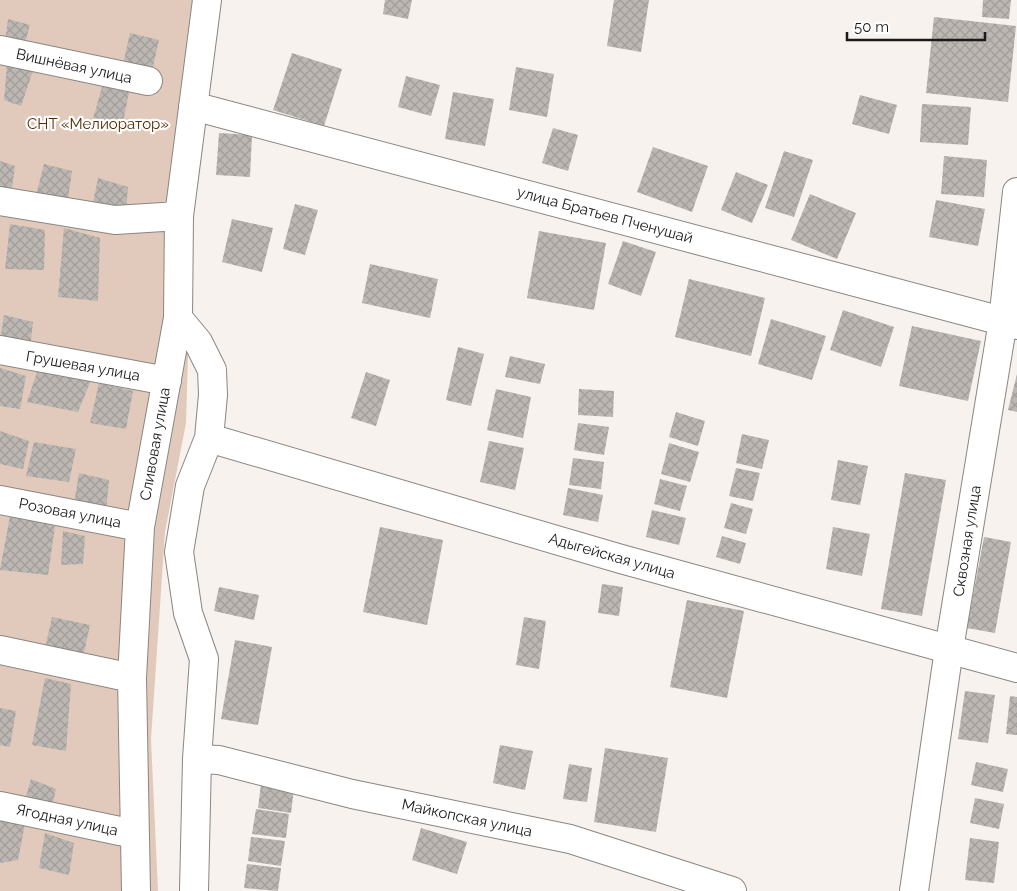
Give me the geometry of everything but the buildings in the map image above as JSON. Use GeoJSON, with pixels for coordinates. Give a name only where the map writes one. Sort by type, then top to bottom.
{"type":"FeatureCollection","features":[{"type":"Feature","properties":{"kind":"street","name":"Сливовая улица"},"geometry":{"type":"LineString","coordinates":[[136,891],[132,678],[140,526],[178,318],[179,216],[207,0]]}},
{"type":"Feature","properties":{"kind":"street","name":"Вишнёвая улица"},"geometry":{"type":"LineString","coordinates":[[0,50],[148,81]]}},
{"type":"Feature","properties":{"kind":"street","name":"улица Братьев Пченушай"},"geometry":{"type":"LineString","coordinates":[[193,106],[1010,323]]}},
{"type":"Feature","properties":{"kind":"street","name":"Сквозная улица"},"geometry":{"type":"LineString","coordinates":[[914,891],[949,649],[1010,323],[1017,192]]}},
{"type":"Feature","properties":{"kind":"street"},"geometry":{"type":"LineString","coordinates":[[0,201],[115,220],[179,216]]}},
{"type":"Feature","properties":{"kind":"street"},"geometry":{"type":"LineString","coordinates":[[178,318],[198,342],[212,370],[214,395],[209,438],[190,486],[179,552],[188,613],[204,659],[197,759],[194,891]]}},
{"type":"Feature","properties":{"kind":"street","name":"Грушевая улица"},"geometry":{"type":"LineString","coordinates":[[0,350],[167,381]]}},
{"type":"Feature","properties":{"kind":"street","name":"Адыгейская улица"},"geometry":{"type":"LineString","coordinates":[[209,438],[428,504],[1017,668]]}},
{"type":"Feature","properties":{"kind":"street","name":"Розовая улица"},"geometry":{"type":"LineString","coordinates":[[0,500],[140,526]]}},
{"type":"Feature","properties":{"kind":"street"},"geometry":{"type":"LineString","coordinates":[[0,650],[132,678]]}},
{"type":"Feature","properties":{"kind":"street","name":"Майкопская улица"},"geometry":{"type":"LineString","coordinates":[[197,759],[219,760],[352,794],[570,839],[732,891]]}},
{"type":"Feature","properties":{"kind":"street","name":"Ягодная улица"},"geometry":{"type":"LineString","coordinates":[[0,806],[134,834]]}},
{"type":"Feature","properties":{"kind":"green space","name":"СНТ «Мелиоратор»"},"geometry":{"type":"Polygon","coordinates":[[[0,0],[207,0],[195,119],[186,423],[165,532],[151,739],[158,891],[0,891],[0,0]]]}}]}
